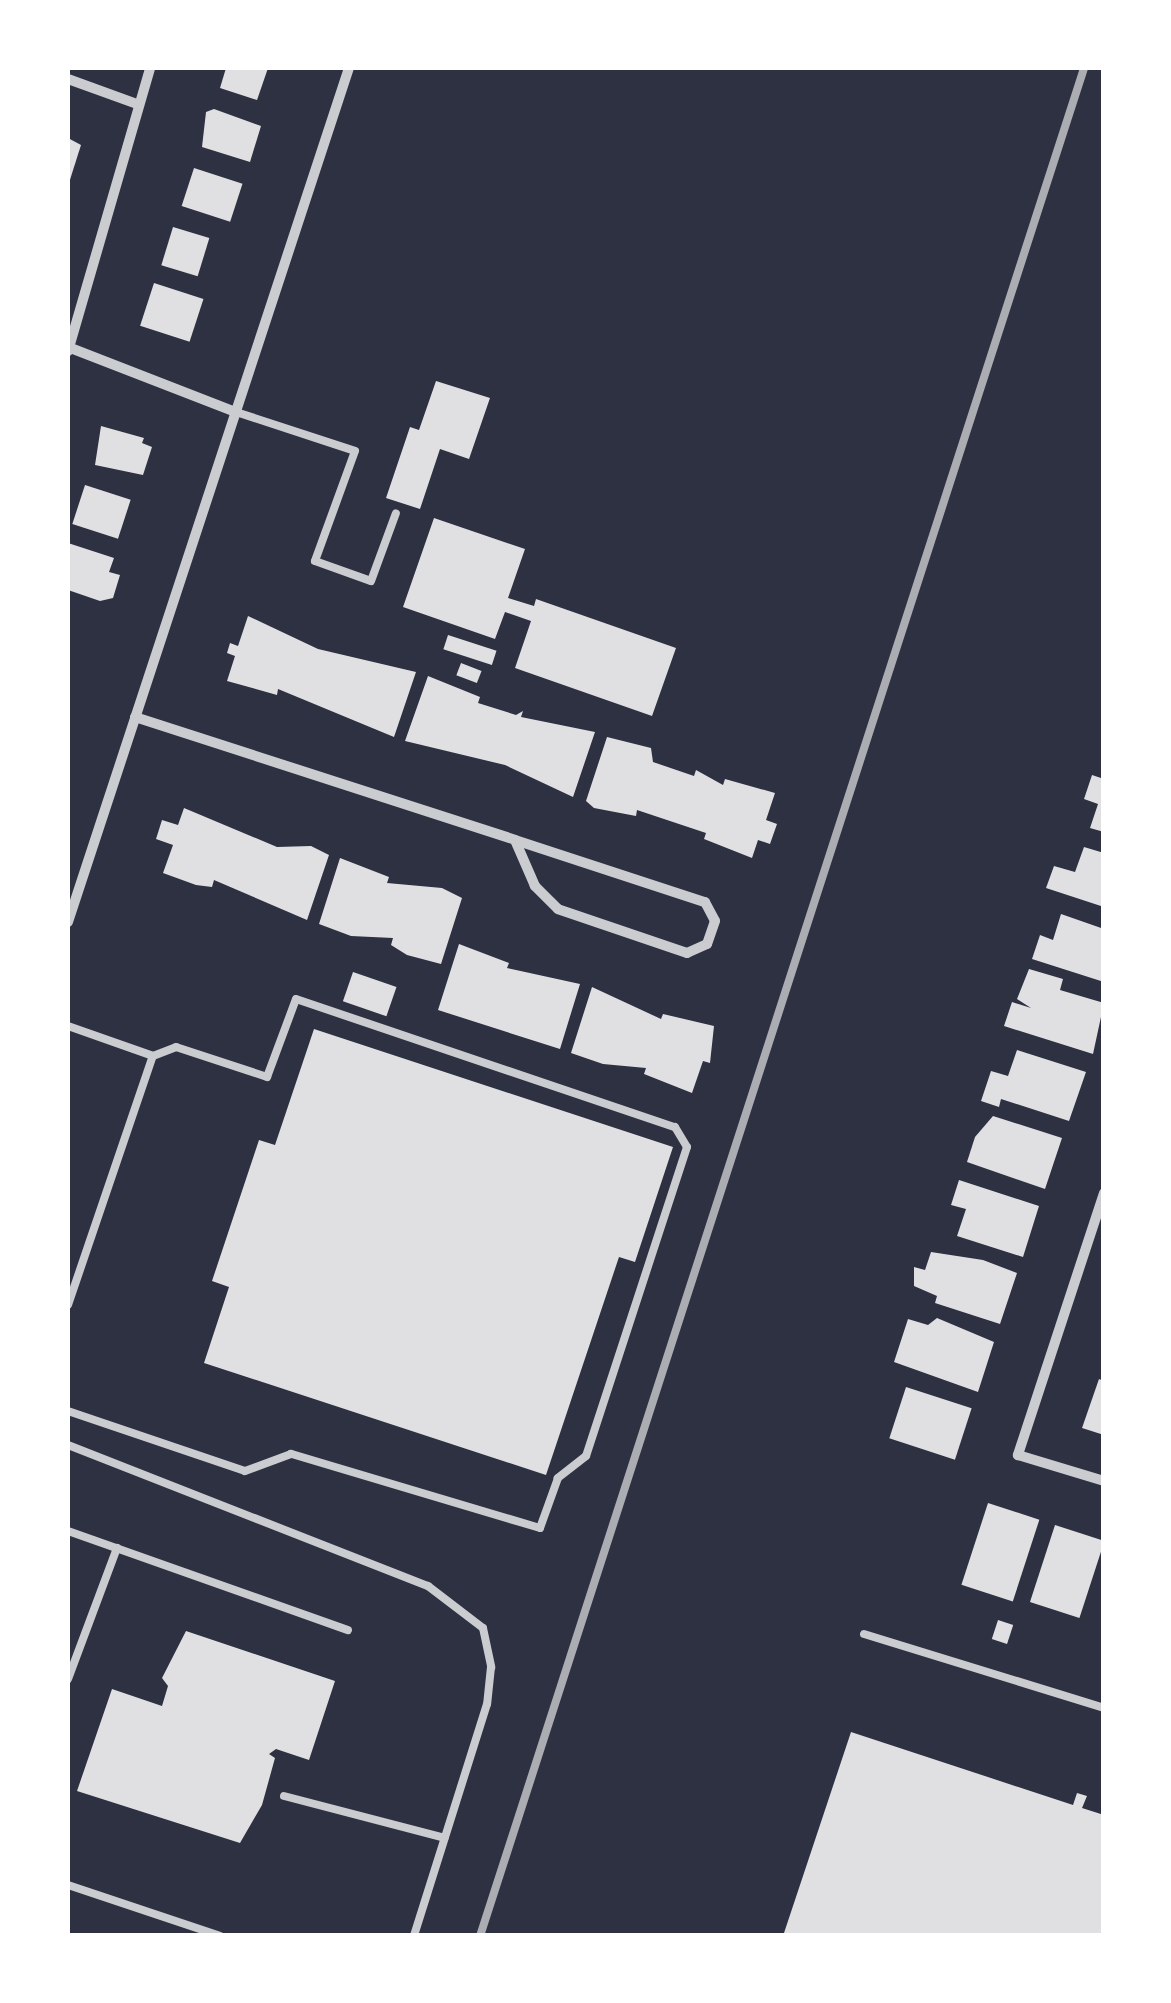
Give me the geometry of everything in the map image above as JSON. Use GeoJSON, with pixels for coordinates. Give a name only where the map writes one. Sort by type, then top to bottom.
{"type":"FeatureCollection","features":[{"type":"Feature","properties":{"kind":"street"},"geometry":{"type":"LineString","coordinates":[[150,68],[68,348],[236,412]]}},
{"type":"Feature","properties":{"kind":"street"},"geometry":{"type":"LineString","coordinates":[[68,922],[349,68]]}},
{"type":"Feature","properties":{"kind":"street"},"geometry":{"type":"LineString","coordinates":[[68,79],[137,104]]}},
{"type":"Feature","properties":{"kind":"street"},"geometry":{"type":"LineString","coordinates":[[135,717],[515,840],[705,902],[715,920],[707,944],[687,954],[558,910],[534,886],[515,840]]}},
{"type":"Feature","properties":{"kind":"street"},"geometry":{"type":"LineString","coordinates":[[1104,1192],[1018,1455],[1104,1481]]}},
{"type":"Feature","properties":{"kind":"lane"},"geometry":{"type":"LineString","coordinates":[[236,412],[355,451],[315,561],[371,581],[396,512]]}},
{"type":"Feature","properties":{"kind":"lane"},"geometry":{"type":"LineString","coordinates":[[68,1026],[153,1056],[176,1047],[268,1077],[296,999],[675,1128],[687,1147],[586,1456],[558,1478],[540,1528],[292,1454],[245,1471],[68,1410]]}},
{"type":"Feature","properties":{"kind":"lane"},"geometry":{"type":"LineString","coordinates":[[68,1305],[153,1056]]}},
{"type":"Feature","properties":{"kind":"lane"},"geometry":{"type":"LineString","coordinates":[[68,1445],[428,1586],[465,1608],[483,1628],[491,1667],[488,1704],[414,1936]]}},
{"type":"Feature","properties":{"kind":"lane"},"geometry":{"type":"LineString","coordinates":[[68,1530],[348,1630]]}},
{"type":"Feature","properties":{"kind":"lane"},"geometry":{"type":"LineString","coordinates":[[68,1679],[117,1548]]}},
{"type":"Feature","properties":{"kind":"lane"},"geometry":{"type":"LineString","coordinates":[[864,1634],[1104,1708]]}},
{"type":"Feature","properties":{"kind":"lane"},"geometry":{"type":"LineString","coordinates":[[284,1796],[445,1838]]}},
{"type":"Feature","properties":{"kind":"lane"},"geometry":{"type":"LineString","coordinates":[[68,1885],[220,1936]]}},
{"type":"Feature","properties":{"kind":"building"},"geometry":{"type":"Polygon","coordinates":[[[226,68],[268,68],[257,100],[220,88],[226,68]]]}},
{"type":"Feature","properties":{"kind":"building"},"geometry":{"type":"Polygon","coordinates":[[[214,109],[261,126],[250,162],[202,147],[206,112],[214,109]]]}},
{"type":"Feature","properties":{"kind":"building"},"geometry":{"type":"Polygon","coordinates":[[[68,138],[81,145],[68,186],[68,138]]]}},
{"type":"Feature","properties":{"kind":"building"},"geometry":{"type":"Polygon","coordinates":[[[194,168],[243,184],[230,222],[182,206],[194,168]]]}},
{"type":"Feature","properties":{"kind":"building"},"geometry":{"type":"Polygon","coordinates":[[[173,227],[209,238],[198,276],[161,265],[173,227]]]}},
{"type":"Feature","properties":{"kind":"building"},"geometry":{"type":"Polygon","coordinates":[[[154,283],[203,299],[190,342],[140,326],[154,283]]]}},
{"type":"Feature","properties":{"kind":"building"},"geometry":{"type":"Polygon","coordinates":[[[436,381],[490,398],[469,459],[440,449],[420,509],[386,498],[410,427],[419,430],[436,381]]]}},
{"type":"Feature","properties":{"kind":"building"},"geometry":{"type":"Polygon","coordinates":[[[101,426],[144,438],[142,443],[152,447],[143,475],[95,465],[101,426]]]}},
{"type":"Feature","properties":{"kind":"building"},"geometry":{"type":"Polygon","coordinates":[[[85,485],[131,500],[118,539],[72,524],[85,485]]]}},
{"type":"Feature","properties":{"kind":"building"},"geometry":{"type":"Polygon","coordinates":[[[434,518],[525,549],[508,598],[534,606],[536,599],[676,648],[652,716],[515,668],[531,621],[505,612],[495,639],[403,607],[434,518]]]}},
{"type":"Feature","properties":{"kind":"building"},"geometry":{"type":"Polygon","coordinates":[[[68,543],[114,558],[109,572],[120,575],[113,598],[100,601],[68,590],[68,543]]]}},
{"type":"Feature","properties":{"kind":"building"},"geometry":{"type":"Polygon","coordinates":[[[248,616],[318,649],[416,672],[394,737],[278,689],[277,695],[227,681],[235,656],[227,653],[230,643],[238,646],[248,616]]]}},
{"type":"Feature","properties":{"kind":"building"},"geometry":{"type":"Polygon","coordinates":[[[448,635],[497,651],[492,665],[443,649],[448,635]]]}},
{"type":"Feature","properties":{"kind":"building"},"geometry":{"type":"Polygon","coordinates":[[[461,663],[482,671],[477,683],[456,675],[461,663]]]}},
{"type":"Feature","properties":{"kind":"building"},"geometry":{"type":"Polygon","coordinates":[[[428,676],[480,697],[478,703],[516,715],[523,711],[521,717],[595,732],[573,797],[505,765],[405,741],[428,676]]]}},
{"type":"Feature","properties":{"kind":"building"},"geometry":{"type":"Polygon","coordinates":[[[607,737],[651,748],[653,762],[694,776],[696,770],[723,785],[725,779],[775,793],[766,820],[777,824],[770,844],[758,840],[752,858],[704,839],[706,833],[637,810],[636,816],[594,808],[586,801],[607,737]]]}},
{"type":"Feature","properties":{"kind":"building"},"geometry":{"type":"Polygon","coordinates":[[[1092,775],[1104,779],[1104,832],[1090,828],[1098,804],[1084,799],[1092,775]]]}},
{"type":"Feature","properties":{"kind":"building"},"geometry":{"type":"Polygon","coordinates":[[[184,808],[277,847],[311,846],[329,855],[307,920],[214,880],[212,887],[196,885],[163,873],[173,845],[156,839],[162,820],[178,825],[184,808]]]}},
{"type":"Feature","properties":{"kind":"building"},"geometry":{"type":"Polygon","coordinates":[[[1084,847],[1104,853],[1104,907],[1046,888],[1054,866],[1075,872],[1084,847]]]}},
{"type":"Feature","properties":{"kind":"building"},"geometry":{"type":"Polygon","coordinates":[[[340,858],[389,877],[387,883],[442,888],[462,898],[441,964],[407,955],[391,945],[393,938],[351,936],[319,924],[340,858]]]}},
{"type":"Feature","properties":{"kind":"building"},"geometry":{"type":"Polygon","coordinates":[[[1061,914],[1104,929],[1104,982],[1032,959],[1040,935],[1053,940],[1061,914]]]}},
{"type":"Feature","properties":{"kind":"building"},"geometry":{"type":"Polygon","coordinates":[[[459,944],[509,963],[507,968],[580,984],[560,1049],[438,1010],[459,944]]]}},
{"type":"Feature","properties":{"kind":"building"},"geometry":{"type":"Polygon","coordinates":[[[1029,969],[1063,979],[1060,990],[1104,1003],[1093,1054],[1004,1026],[1012,1002],[1031,1008],[1017,999],[1029,969]]]}},
{"type":"Feature","properties":{"kind":"building"},"geometry":{"type":"Polygon","coordinates":[[[353,972],[396,987],[386,1016],[343,1001],[353,972]]]}},
{"type":"Feature","properties":{"kind":"building"},"geometry":{"type":"Polygon","coordinates":[[[592,987],[661,1019],[663,1014],[714,1026],[710,1063],[703,1061],[692,1093],[644,1074],[646,1068],[603,1064],[571,1053],[592,987]]]}},
{"type":"Feature","properties":{"kind":"building"},"geometry":{"type":"Polygon","coordinates":[[[314,1029],[673,1147],[635,1262],[619,1257],[546,1475],[204,1363],[229,1287],[212,1281],[259,1140],[275,1145],[314,1029]]]}},
{"type":"Feature","properties":{"kind":"building"},"geometry":{"type":"Polygon","coordinates":[[[1017,1050],[1086,1072],[1069,1121],[1001,1099],[999,1107],[981,1101],[991,1071],[1008,1076],[1017,1050]]]}},
{"type":"Feature","properties":{"kind":"building"},"geometry":{"type":"Polygon","coordinates":[[[993,1116],[1062,1138],[1045,1189],[967,1162],[975,1137],[993,1116]]]}},
{"type":"Feature","properties":{"kind":"building"},"geometry":{"type":"Polygon","coordinates":[[[959,1180],[1039,1206],[1023,1257],[957,1236],[966,1209],[951,1205],[959,1180]]]}},
{"type":"Feature","properties":{"kind":"building"},"geometry":{"type":"Polygon","coordinates":[[[931,1252],[983,1260],[1017,1273],[1000,1324],[935,1303],[937,1296],[914,1286],[914,1267],[925,1270],[931,1252]]]}},
{"type":"Feature","properties":{"kind":"building"},"geometry":{"type":"Polygon","coordinates":[[[937,1318],[994,1342],[978,1392],[894,1362],[908,1319],[928,1325],[937,1318]]]}},
{"type":"Feature","properties":{"kind":"building"},"geometry":{"type":"Polygon","coordinates":[[[1099,1379],[1104,1381],[1104,1435],[1082,1428],[1099,1379]]]}},
{"type":"Feature","properties":{"kind":"building"},"geometry":{"type":"Polygon","coordinates":[[[906,1387],[972,1408],[955,1460],[889,1438],[906,1387]]]}},
{"type":"Feature","properties":{"kind":"building"},"geometry":{"type":"Polygon","coordinates":[[[988,1503],[1039,1520],[1013,1601],[961,1585],[988,1503]]]}},
{"type":"Feature","properties":{"kind":"building"},"geometry":{"type":"Polygon","coordinates":[[[1055,1525],[1104,1541],[1079,1618],[1030,1602],[1055,1525]]]}},
{"type":"Feature","properties":{"kind":"building"},"geometry":{"type":"Polygon","coordinates":[[[998,1620],[1013,1625],[1007,1644],[992,1639],[998,1620]]]}},
{"type":"Feature","properties":{"kind":"building"},"geometry":{"type":"Polygon","coordinates":[[[186,1631],[335,1681],[309,1760],[276,1749],[269,1754],[275,1758],[262,1805],[240,1843],[77,1791],[112,1689],[162,1706],[168,1686],[162,1678],[186,1631]]]}},
{"type":"Feature","properties":{"kind":"building"},"geometry":{"type":"Polygon","coordinates":[[[851,1732],[1073,1805],[1077,1793],[1087,1796],[1082,1808],[1104,1815],[1104,1936],[783,1936],[851,1732]]]}},
{"type":"Feature","properties":{"kind":"railway"},"geometry":{"type":"LineString","coordinates":[[480,1936],[1084,68]]}}]}
